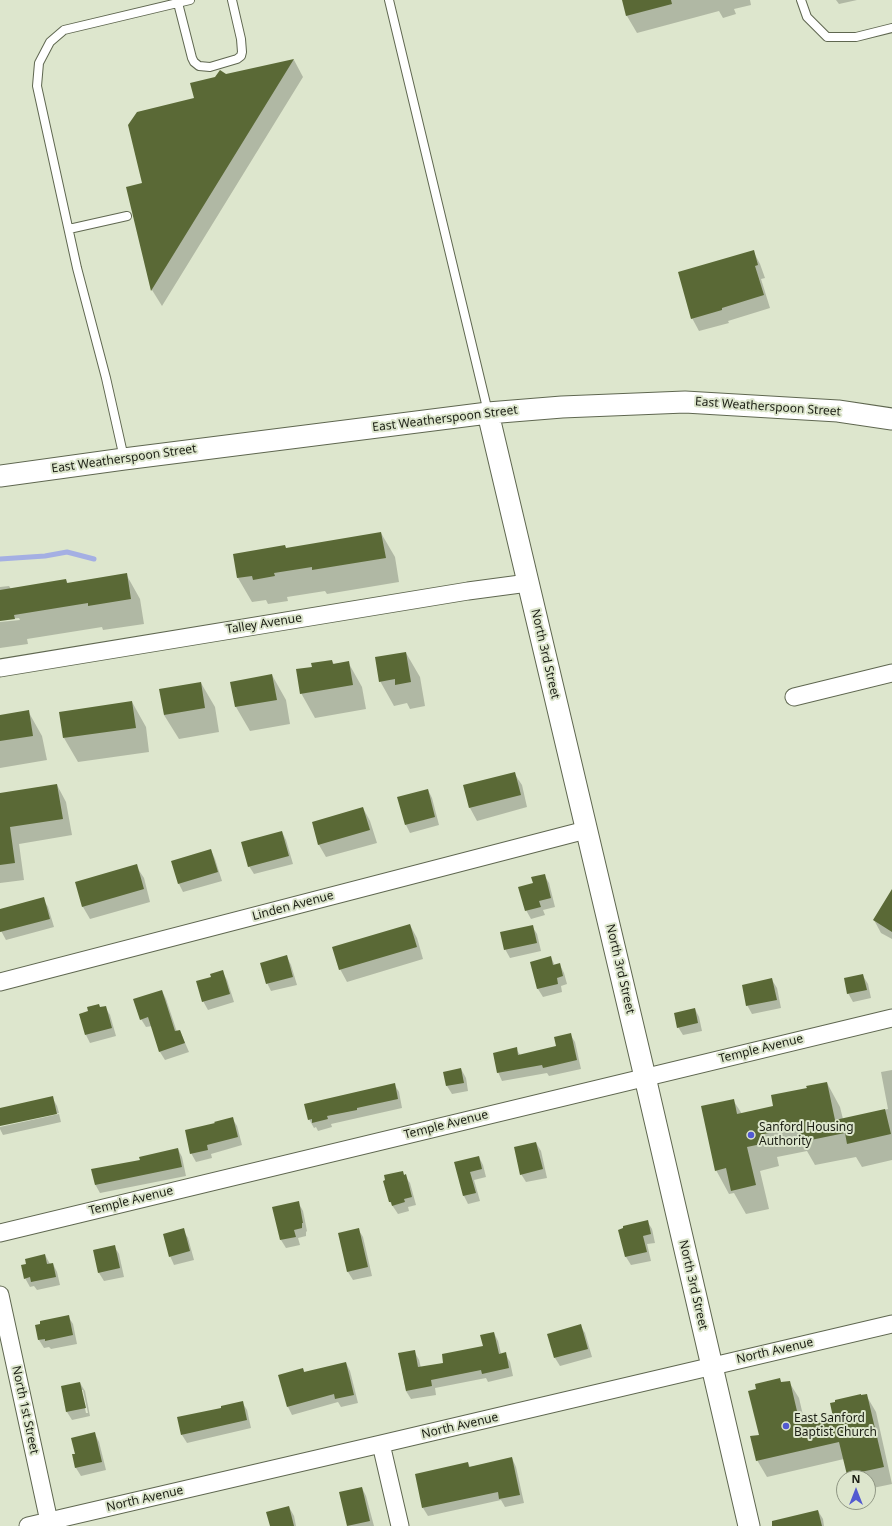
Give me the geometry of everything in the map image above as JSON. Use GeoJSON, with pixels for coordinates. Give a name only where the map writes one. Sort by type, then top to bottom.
{"type":"FeatureCollection","features":[{"type":"Feature","properties":{"kind":"street","name":"East Weatherspoon Street"},"geometry":{"type":"LineString","coordinates":[[0,476],[488,413],[562,407],[686,402],[838,411],[892,419]]}},
{"type":"Feature","properties":{"kind":"street","name":"North 3rd Street"},"geometry":{"type":"LineString","coordinates":[[488,413],[645,1077],[749,1526]]}},
{"type":"Feature","properties":{"kind":"street","name":"Talley Avenue"},"geometry":{"type":"LineString","coordinates":[[0,668],[468,591],[528,583]]}},
{"type":"Feature","properties":{"kind":"street"},"geometry":{"type":"LineString","coordinates":[[794,697],[892,673]]}},
{"type":"Feature","properties":{"kind":"street","name":"Linden Avenue"},"geometry":{"type":"LineString","coordinates":[[0,982],[586,830]]}},
{"type":"Feature","properties":{"kind":"street","name":"Temple Avenue"},"geometry":{"type":"LineString","coordinates":[[0,1233],[892,1018]]}},
{"type":"Feature","properties":{"kind":"street","name":"North 1st Street"},"geometry":{"type":"LineString","coordinates":[[0,1295],[49,1524]]}},
{"type":"Feature","properties":{"kind":"street","name":"North Avenue"},"geometry":{"type":"LineString","coordinates":[[28,1526],[49,1524],[381,1444],[892,1324]]}},
{"type":"Feature","properties":{"kind":"street"},"geometry":{"type":"LineString","coordinates":[[381,1444],[400,1526]]}},
{"type":"Feature","properties":{"kind":"lane"},"geometry":{"type":"LineString","coordinates":[[124,459],[108,384],[77,268],[37,86],[39,63],[50,42],[64,30],[190,0]]}},
{"type":"Feature","properties":{"kind":"lane"},"geometry":{"type":"LineString","coordinates":[[178,3],[192,58],[199,66],[210,67],[237,59],[242,52],[241,39],[232,0]]}},
{"type":"Feature","properties":{"kind":"lane"},"geometry":{"type":"LineString","coordinates":[[389,0],[488,413]]}},
{"type":"Feature","properties":{"kind":"lane"},"geometry":{"type":"LineString","coordinates":[[801,0],[807,17],[828,37],[856,37],[892,28]]}},
{"type":"Feature","properties":{"kind":"lane"},"geometry":{"type":"LineString","coordinates":[[69,229],[127,216]]}},
{"type":"Feature","properties":{"kind":"building"},"geometry":{"type":"Polygon","coordinates":[[[622,0],[671,0],[672,4],[626,16],[622,0]]]}},
{"type":"Feature","properties":{"kind":"building"},"geometry":{"type":"Polygon","coordinates":[[[294,59],[151,291],[126,187],[142,183],[128,125],[137,112],[194,98],[190,83],[215,77],[220,70],[226,74],[294,59]]]}},
{"type":"Feature","properties":{"kind":"building"},"geometry":{"type":"Polygon","coordinates":[[[754,250],[758,265],[755,266],[764,295],[691,319],[678,272],[754,250]]]}},
{"type":"Feature","properties":{"kind":"building"},"geometry":{"type":"Polygon","coordinates":[[[381,532],[386,558],[312,570],[312,567],[274,573],[275,576],[253,580],[252,576],[237,578],[233,554],[285,545],[286,548],[381,532]]]}},
{"type":"Feature","properties":{"kind":"building"},"geometry":{"type":"Polygon","coordinates":[[[127,573],[131,599],[88,606],[88,603],[14,615],[15,619],[0,621],[0,590],[66,579],[67,583],[127,573]]]}},
{"type":"Feature","properties":{"kind":"building"},"geometry":{"type":"Polygon","coordinates":[[[406,652],[411,682],[395,685],[395,679],[379,682],[375,657],[406,652]]]}},
{"type":"Feature","properties":{"kind":"building"},"geometry":{"type":"Polygon","coordinates":[[[332,660],[333,664],[349,661],[353,685],[300,694],[296,669],[312,667],[311,663],[332,660]]]}},
{"type":"Feature","properties":{"kind":"building"},"geometry":{"type":"Polygon","coordinates":[[[272,674],[277,700],[235,707],[230,682],[272,674]]]}},
{"type":"Feature","properties":{"kind":"building"},"geometry":{"type":"Polygon","coordinates":[[[201,682],[205,708],[164,715],[159,689],[201,682]]]}},
{"type":"Feature","properties":{"kind":"building"},"geometry":{"type":"Polygon","coordinates":[[[132,701],[136,728],[63,738],[59,712],[132,701]]]}},
{"type":"Feature","properties":{"kind":"building"},"geometry":{"type":"Polygon","coordinates":[[[29,710],[33,736],[0,741],[0,715],[29,710]]]}},
{"type":"Feature","properties":{"kind":"building"},"geometry":{"type":"Polygon","coordinates":[[[515,772],[521,795],[469,808],[463,785],[515,772]]]}},
{"type":"Feature","properties":{"kind":"building"},"geometry":{"type":"Polygon","coordinates":[[[57,784],[63,819],[10,827],[15,863],[0,865],[0,793],[57,784]]]}},
{"type":"Feature","properties":{"kind":"building"},"geometry":{"type":"Polygon","coordinates":[[[428,789],[435,817],[405,825],[397,797],[428,789]]]}},
{"type":"Feature","properties":{"kind":"building"},"geometry":{"type":"Polygon","coordinates":[[[363,807],[370,830],[318,845],[312,822],[363,807]]]}},
{"type":"Feature","properties":{"kind":"building"},"geometry":{"type":"Polygon","coordinates":[[[282,831],[289,856],[248,867],[241,842],[282,831]]]}},
{"type":"Feature","properties":{"kind":"building"},"geometry":{"type":"Polygon","coordinates":[[[211,849],[218,872],[178,884],[171,861],[211,849]]]}},
{"type":"Feature","properties":{"kind":"building"},"geometry":{"type":"Polygon","coordinates":[[[137,864],[144,889],[82,907],[75,882],[137,864]]]}},
{"type":"Feature","properties":{"kind":"building"},"geometry":{"type":"Polygon","coordinates":[[[545,874],[551,898],[539,901],[541,907],[525,911],[518,887],[533,883],[531,877],[545,874]]]}},
{"type":"Feature","properties":{"kind":"building"},"geometry":{"type":"Polygon","coordinates":[[[892,889],[892,932],[873,920],[892,889]]]}},
{"type":"Feature","properties":{"kind":"building"},"geometry":{"type":"Polygon","coordinates":[[[44,897],[50,919],[0,932],[0,909],[44,897]]]}},
{"type":"Feature","properties":{"kind":"building"},"geometry":{"type":"Polygon","coordinates":[[[410,924],[417,947],[339,970],[332,947],[410,924]]]}},
{"type":"Feature","properties":{"kind":"building"},"geometry":{"type":"Polygon","coordinates":[[[533,925],[537,943],[504,950],[500,932],[533,925]]]}},
{"type":"Feature","properties":{"kind":"building"},"geometry":{"type":"Polygon","coordinates":[[[287,955],[293,977],[266,984],[260,963],[287,955]]]}},
{"type":"Feature","properties":{"kind":"building"},"geometry":{"type":"Polygon","coordinates":[[[551,956],[553,965],[560,963],[563,976],[557,978],[558,984],[537,989],[530,962],[551,956]]]}},
{"type":"Feature","properties":{"kind":"building"},"geometry":{"type":"Polygon","coordinates":[[[223,970],[230,994],[202,1002],[196,981],[211,977],[210,974],[223,970]]]}},
{"type":"Feature","properties":{"kind":"building"},"geometry":{"type":"Polygon","coordinates":[[[863,974],[867,990],[847,994],[844,978],[863,974]]]}},
{"type":"Feature","properties":{"kind":"building"},"geometry":{"type":"Polygon","coordinates":[[[772,978],[777,1000],[746,1006],[742,985],[772,978]]]}},
{"type":"Feature","properties":{"kind":"building"},"geometry":{"type":"Polygon","coordinates":[[[162,990],[175,1031],[180,1030],[185,1043],[159,1052],[148,1017],[140,1020],[133,999],[162,990]]]}},
{"type":"Feature","properties":{"kind":"building"},"geometry":{"type":"Polygon","coordinates":[[[99,1004],[100,1007],[106,1006],[112,1028],[85,1035],[79,1014],[88,1011],[87,1007],[99,1004]]]}},
{"type":"Feature","properties":{"kind":"building"},"geometry":{"type":"Polygon","coordinates":[[[695,1008],[698,1023],[677,1028],[674,1013],[695,1008]]]}},
{"type":"Feature","properties":{"kind":"building"},"geometry":{"type":"Polygon","coordinates":[[[571,1033],[577,1060],[543,1068],[542,1065],[497,1073],[493,1053],[517,1047],[518,1055],[556,1046],[554,1037],[571,1033]]]}},
{"type":"Feature","properties":{"kind":"building"},"geometry":{"type":"Polygon","coordinates":[[[461,1068],[464,1083],[446,1086],[443,1072],[461,1068]]]}},
{"type":"Feature","properties":{"kind":"building"},"geometry":{"type":"Polygon","coordinates":[[[827,1082],[835,1120],[885,1109],[891,1134],[847,1144],[845,1133],[801,1142],[798,1127],[764,1134],[766,1143],[747,1147],[756,1185],[731,1191],[726,1168],[715,1171],[701,1106],[734,1099],[737,1114],[773,1106],[771,1095],[807,1088],[806,1086],[827,1082]]]}},
{"type":"Feature","properties":{"kind":"building"},"geometry":{"type":"Polygon","coordinates":[[[395,1083],[398,1099],[327,1116],[328,1119],[312,1123],[312,1119],[308,1120],[304,1104],[395,1083]]]}},
{"type":"Feature","properties":{"kind":"building"},"geometry":{"type":"Polygon","coordinates":[[[53,1096],[57,1114],[0,1126],[0,1108],[53,1096]]]}},
{"type":"Feature","properties":{"kind":"building"},"geometry":{"type":"Polygon","coordinates":[[[233,1117],[238,1137],[207,1145],[208,1150],[190,1154],[185,1130],[233,1117]]]}},
{"type":"Feature","properties":{"kind":"building"},"geometry":{"type":"Polygon","coordinates":[[[536,1142],[543,1169],[520,1175],[514,1147],[536,1142]]]}},
{"type":"Feature","properties":{"kind":"building"},"geometry":{"type":"Polygon","coordinates":[[[178,1148],[182,1167],[95,1185],[91,1169],[140,1160],[139,1157],[178,1148]]]}},
{"type":"Feature","properties":{"kind":"building"},"geometry":{"type":"Polygon","coordinates":[[[479,1156],[482,1169],[470,1172],[476,1193],[463,1196],[454,1162],[479,1156]]]}},
{"type":"Feature","properties":{"kind":"building"},"geometry":{"type":"Polygon","coordinates":[[[403,1171],[404,1175],[406,1174],[412,1197],[404,1199],[405,1202],[392,1206],[391,1202],[389,1202],[383,1181],[385,1180],[384,1175],[403,1171]]]}},
{"type":"Feature","properties":{"kind":"building"},"geometry":{"type":"Polygon","coordinates":[[[299,1201],[303,1223],[302,1228],[294,1230],[296,1237],[280,1240],[272,1207],[299,1201]]]}},
{"type":"Feature","properties":{"kind":"building"},"geometry":{"type":"Polygon","coordinates":[[[648,1220],[651,1234],[643,1236],[647,1252],[625,1257],[618,1230],[623,1228],[623,1226],[648,1220]]]}},
{"type":"Feature","properties":{"kind":"building"},"geometry":{"type":"Polygon","coordinates":[[[184,1228],[190,1251],[169,1257],[163,1234],[184,1228]]]}},
{"type":"Feature","properties":{"kind":"building"},"geometry":{"type":"Polygon","coordinates":[[[359,1228],[368,1267],[347,1272],[338,1233],[359,1228]]]}},
{"type":"Feature","properties":{"kind":"building"},"geometry":{"type":"Polygon","coordinates":[[[115,1245],[120,1268],[98,1273],[93,1250],[115,1245]]]}},
{"type":"Feature","properties":{"kind":"building"},"geometry":{"type":"Polygon","coordinates":[[[45,1254],[47,1264],[53,1263],[56,1277],[31,1282],[30,1277],[24,1279],[21,1265],[26,1264],[25,1259],[45,1254]]]}},
{"type":"Feature","properties":{"kind":"building"},"geometry":{"type":"Polygon","coordinates":[[[69,1315],[73,1335],[45,1341],[45,1339],[38,1340],[35,1325],[40,1324],[40,1321],[69,1315]]]}},
{"type":"Feature","properties":{"kind":"building"},"geometry":{"type":"Polygon","coordinates":[[[581,1324],[588,1349],[554,1358],[547,1334],[581,1324]]]}},
{"type":"Feature","properties":{"kind":"building"},"geometry":{"type":"Polygon","coordinates":[[[494,1332],[499,1354],[506,1352],[509,1368],[482,1374],[481,1370],[431,1380],[432,1386],[406,1391],[398,1353],[415,1350],[418,1367],[443,1363],[442,1354],[483,1346],[480,1335],[494,1332]]]}},
{"type":"Feature","properties":{"kind":"building"},"geometry":{"type":"Polygon","coordinates":[[[346,1362],[354,1395],[335,1399],[334,1394],[287,1407],[278,1375],[303,1368],[304,1372],[346,1362]]]}},
{"type":"Feature","properties":{"kind":"building","name":"East Sanford Baptist Church"},"geometry":{"type":"Polygon","coordinates":[[[780,1378],[781,1382],[790,1381],[800,1424],[833,1417],[830,1403],[835,1402],[835,1400],[867,1394],[884,1467],[870,1470],[846,1470],[839,1442],[756,1461],[750,1436],[759,1435],[748,1391],[756,1389],[755,1384],[780,1378]]]}},
{"type":"Feature","properties":{"kind":"building"},"geometry":{"type":"Polygon","coordinates":[[[80,1382],[86,1408],[66,1412],[61,1386],[80,1382]]]}},
{"type":"Feature","properties":{"kind":"building"},"geometry":{"type":"Polygon","coordinates":[[[243,1401],[247,1420],[181,1435],[177,1417],[221,1408],[221,1406],[243,1401]]]}},
{"type":"Feature","properties":{"kind":"building"},"geometry":{"type":"Polygon","coordinates":[[[95,1432],[102,1462],[75,1468],[72,1454],[75,1454],[71,1438],[95,1432]]]}},
{"type":"Feature","properties":{"kind":"building"},"geometry":{"type":"Polygon","coordinates":[[[512,1457],[520,1495],[499,1499],[498,1492],[422,1508],[415,1474],[468,1462],[469,1467],[512,1457]]]}},
{"type":"Feature","properties":{"kind":"building"},"geometry":{"type":"Polygon","coordinates":[[[362,1487],[370,1521],[347,1526],[339,1492],[362,1487]]]}},
{"type":"Feature","properties":{"kind":"building"},"geometry":{"type":"Polygon","coordinates":[[[289,1506],[294,1526],[270,1526],[266,1512],[289,1506]]]}},
{"type":"Feature","properties":{"kind":"building"},"geometry":{"type":"Polygon","coordinates":[[[818,1510],[822,1526],[772,1526],[772,1521],[818,1510]]]}},
{"type":"Feature","properties":{"kind":"waterway"},"geometry":{"type":"LineString","coordinates":[[0,559],[45,556],[67,552],[94,559]]}},
{"type":"Feature","properties":{"kind":"place","name":"Sanford Housing Authority"},"geometry":{"type":"Point","coordinates":[751,1135]}},
{"type":"Feature","properties":{"kind":"place","name":"East Sanford Baptist Church"},"geometry":{"type":"Point","coordinates":[786,1426]}}]}
